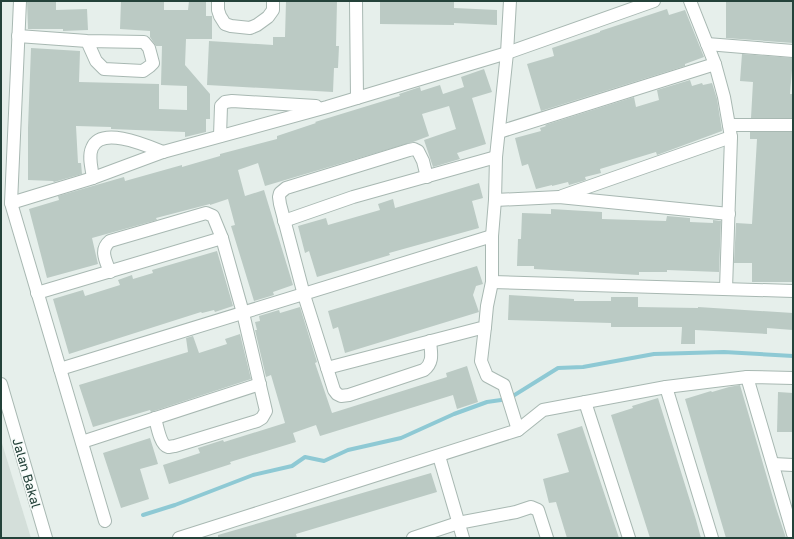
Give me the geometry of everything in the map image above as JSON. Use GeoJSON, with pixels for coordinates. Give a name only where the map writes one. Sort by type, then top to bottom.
{"type":"FeatureCollection","features":[{"type":"Feature","properties":{"kind":"street"},"geometry":{"type":"LineString","coordinates":[[20,1],[11,203],[105,521]]}},
{"type":"Feature","properties":{"kind":"street"},"geometry":{"type":"LineString","coordinates":[[218,1],[218,10],[225,24],[250,28],[268,17],[272,10],[274,1]]}},
{"type":"Feature","properties":{"kind":"street"},"geometry":{"type":"LineString","coordinates":[[356,1],[357,98]]}},
{"type":"Feature","properties":{"kind":"street"},"geometry":{"type":"LineString","coordinates":[[510,1],[507,53],[496,157],[492,236],[492,282],[487,306],[481,361],[487,376],[504,385],[517,426]]}},
{"type":"Feature","properties":{"kind":"street"},"geometry":{"type":"LineString","coordinates":[[11,203],[93,178],[163,152],[327,107],[507,53],[654,1]]}},
{"type":"Feature","properties":{"kind":"street"},"geometry":{"type":"LineString","coordinates":[[690,1],[715,64],[724,97],[730,131],[726,289]]}},
{"type":"Feature","properties":{"kind":"street"},"geometry":{"type":"LineString","coordinates":[[18,36],[87,41],[144,42],[149,48],[152,63],[143,71],[104,69],[96,61],[87,41]]}},
{"type":"Feature","properties":{"kind":"street"},"geometry":{"type":"LineString","coordinates":[[707,44],[793,51]]}},
{"type":"Feature","properties":{"kind":"street"},"geometry":{"type":"LineString","coordinates":[[499,132],[715,64]]}},
{"type":"Feature","properties":{"kind":"street"},"geometry":{"type":"LineString","coordinates":[[220,136],[221,106],[225,102],[232,101],[327,107]]}},
{"type":"Feature","properties":{"kind":"street"},"geometry":{"type":"LineString","coordinates":[[559,197],[730,131],[793,125]]}},
{"type":"Feature","properties":{"kind":"street"},"geometry":{"type":"LineString","coordinates":[[93,178],[90,156],[92,147],[96,142],[102,139],[114,136],[124,138],[163,152]]}},
{"type":"Feature","properties":{"kind":"street"},"geometry":{"type":"LineString","coordinates":[[427,177],[423,161],[418,151],[414,149],[286,188],[282,191],[279,197],[304,295],[334,390],[337,394],[344,396],[348,395],[424,370],[430,366],[430,341]]}},
{"type":"Feature","properties":{"kind":"street"},"geometry":{"type":"LineString","coordinates":[[284,221],[353,197],[496,157]]}},
{"type":"Feature","properties":{"kind":"street"},"geometry":{"type":"LineString","coordinates":[[495,200],[559,197],[729,214]]}},
{"type":"Feature","properties":{"kind":"street"},"geometry":{"type":"LineString","coordinates":[[110,272],[104,250],[105,245],[110,241],[206,213],[213,216],[222,238],[243,313],[266,411],[262,418],[257,421],[168,447],[164,444],[155,418]]}},
{"type":"Feature","properties":{"kind":"street"},"geometry":{"type":"LineString","coordinates":[[60,369],[492,236]]}},
{"type":"Feature","properties":{"kind":"street"},"geometry":{"type":"LineString","coordinates":[[37,293],[222,238]]}},
{"type":"Feature","properties":{"kind":"street"},"geometry":{"type":"LineString","coordinates":[[492,282],[793,291]]}},
{"type":"Feature","properties":{"kind":"street"},"geometry":{"type":"LineString","coordinates":[[327,368],[485,327]]}},
{"type":"Feature","properties":{"kind":"street"},"geometry":{"type":"LineString","coordinates":[[179,538],[439,456],[517,426],[543,410],[666,387],[747,377],[793,378]]}},
{"type":"Feature","properties":{"kind":"street"},"geometry":{"type":"LineString","coordinates":[[747,377],[792,529]]}},
{"type":"Feature","properties":{"kind":"street","name":"Jalan Bakal"},"geometry":{"type":"LineString","coordinates":[[1,384],[46,538]]}},
{"type":"Feature","properties":{"kind":"street"},"geometry":{"type":"LineString","coordinates":[[82,442],[260,384]]}},
{"type":"Feature","properties":{"kind":"street"},"geometry":{"type":"LineString","coordinates":[[666,387],[712,538]]}},
{"type":"Feature","properties":{"kind":"street"},"geometry":{"type":"LineString","coordinates":[[584,402],[629,538]]}},
{"type":"Feature","properties":{"kind":"street"},"geometry":{"type":"LineString","coordinates":[[439,456],[463,538]]}},
{"type":"Feature","properties":{"kind":"street"},"geometry":{"type":"LineString","coordinates":[[773,464],[793,464]]}},
{"type":"Feature","properties":{"kind":"street"},"geometry":{"type":"LineString","coordinates":[[413,538],[458,523],[516,512],[531,507],[538,510],[547,538]]}},
{"type":"Feature","properties":{"kind":"shaded area"},"geometry":{"type":"Polygon","coordinates":[[[1,440],[31,538],[1,538],[1,440]]]}},
{"type":"Feature","properties":{"kind":"building"},"geometry":{"type":"Polygon","coordinates":[[[27,1],[56,1],[56,10],[87,9],[88,30],[63,31],[63,29],[28,29],[27,1]]]}},
{"type":"Feature","properties":{"kind":"building"},"geometry":{"type":"Polygon","coordinates":[[[121,1],[164,1],[164,10],[188,10],[189,1],[206,1],[206,16],[212,16],[212,39],[186,39],[185,65],[210,94],[210,119],[206,119],[206,132],[185,137],[185,132],[76,126],[78,163],[81,163],[82,174],[54,182],[28,180],[31,48],[80,51],[79,82],[159,84],[159,109],[187,110],[187,86],[161,85],[162,46],[156,46],[150,37],[150,31],[120,29],[121,1]]]}},
{"type":"Feature","properties":{"kind":"building"},"geometry":{"type":"Polygon","coordinates":[[[286,1],[337,1],[336,46],[339,46],[338,68],[334,68],[333,92],[207,85],[209,41],[273,45],[273,37],[285,37],[286,1]]]}},
{"type":"Feature","properties":{"kind":"building"},"geometry":{"type":"Polygon","coordinates":[[[380,1],[454,1],[454,8],[497,10],[497,25],[454,23],[454,25],[380,24],[380,1]]]}},
{"type":"Feature","properties":{"kind":"building"},"geometry":{"type":"Polygon","coordinates":[[[726,1],[793,1],[793,43],[726,38],[726,1]]]}},
{"type":"Feature","properties":{"kind":"building"},"geometry":{"type":"Polygon","coordinates":[[[667,9],[669,15],[685,10],[704,57],[685,64],[685,66],[541,111],[527,64],[554,56],[552,48],[667,9]]]}},
{"type":"Feature","properties":{"kind":"building"},"geometry":{"type":"Polygon","coordinates":[[[742,54],[793,58],[790,94],[793,94],[793,118],[751,118],[753,82],[740,81],[742,54]]]}},
{"type":"Feature","properties":{"kind":"building"},"geometry":{"type":"Polygon","coordinates":[[[484,69],[492,92],[472,98],[486,144],[457,153],[460,159],[433,167],[424,140],[456,129],[449,106],[422,114],[429,136],[413,142],[265,186],[258,163],[238,170],[245,196],[264,190],[293,285],[273,292],[274,295],[254,301],[231,226],[235,225],[228,199],[210,205],[156,218],[157,220],[92,238],[98,264],[47,278],[29,209],[59,200],[58,196],[124,177],[125,181],[182,165],[182,167],[220,156],[220,154],[277,139],[277,136],[316,123],[315,122],[400,96],[399,94],[420,87],[421,91],[440,85],[443,94],[464,87],[461,77],[484,69]]]}},
{"type":"Feature","properties":{"kind":"building"},"geometry":{"type":"Polygon","coordinates":[[[690,80],[692,86],[702,83],[703,85],[712,83],[717,99],[722,131],[657,155],[656,152],[600,169],[601,173],[585,177],[586,180],[569,185],[568,182],[536,189],[528,164],[522,166],[515,138],[541,131],[540,128],[546,126],[545,125],[634,97],[636,107],[659,100],[657,90],[690,80]]]}},
{"type":"Feature","properties":{"kind":"building"},"geometry":{"type":"Polygon","coordinates":[[[750,132],[793,132],[793,282],[752,282],[752,263],[734,263],[736,223],[752,224],[757,139],[750,139],[750,132]]]}},
{"type":"Feature","properties":{"kind":"building"},"geometry":{"type":"Polygon","coordinates":[[[479,183],[483,198],[472,201],[479,228],[389,253],[390,255],[317,277],[309,251],[305,253],[298,226],[326,218],[328,225],[380,210],[378,204],[393,199],[395,208],[479,183]]]}},
{"type":"Feature","properties":{"kind":"building"},"geometry":{"type":"Polygon","coordinates":[[[551,209],[602,212],[602,219],[666,221],[667,216],[690,218],[690,222],[713,223],[713,220],[721,221],[719,272],[667,270],[667,272],[639,272],[639,275],[534,269],[534,266],[517,266],[518,239],[521,239],[522,213],[551,214],[551,209]]]}},
{"type":"Feature","properties":{"kind":"building"},"geometry":{"type":"Polygon","coordinates":[[[217,251],[233,306],[215,312],[214,310],[201,312],[69,354],[53,299],[83,290],[85,296],[120,285],[118,280],[132,275],[133,279],[153,273],[152,270],[217,251]]]}},
{"type":"Feature","properties":{"kind":"building"},"geometry":{"type":"Polygon","coordinates":[[[477,266],[483,284],[476,286],[473,295],[479,312],[345,353],[338,327],[333,329],[328,311],[477,266]]]}},
{"type":"Feature","properties":{"kind":"building"},"geometry":{"type":"Polygon","coordinates":[[[509,295],[574,299],[574,301],[611,301],[611,297],[638,297],[638,307],[698,307],[793,313],[793,330],[767,328],[767,334],[695,330],[695,344],[681,344],[682,327],[611,327],[611,323],[508,320],[509,295]]]}},
{"type":"Feature","properties":{"kind":"building"},"geometry":{"type":"Polygon","coordinates":[[[300,307],[317,362],[315,363],[332,413],[447,377],[446,373],[467,366],[478,402],[457,409],[453,395],[320,436],[316,425],[293,433],[296,442],[230,462],[231,464],[169,484],[163,465],[200,453],[198,448],[223,440],[224,442],[285,423],[271,375],[266,377],[255,330],[257,330],[255,322],[260,321],[259,316],[279,310],[280,313],[300,307]]]}},
{"type":"Feature","properties":{"kind":"building"},"geometry":{"type":"Polygon","coordinates":[[[240,334],[251,379],[151,412],[150,410],[93,427],[79,385],[188,352],[186,338],[193,336],[199,353],[227,344],[225,339],[240,334]]]}},
{"type":"Feature","properties":{"kind":"building"},"geometry":{"type":"Polygon","coordinates":[[[740,385],[786,538],[726,538],[685,399],[711,391],[740,385]]]}},
{"type":"Feature","properties":{"kind":"building"},"geometry":{"type":"Polygon","coordinates":[[[778,392],[793,393],[793,432],[777,432],[778,392]]]}},
{"type":"Feature","properties":{"kind":"building"},"geometry":{"type":"Polygon","coordinates":[[[658,398],[701,538],[650,538],[611,415],[633,408],[632,406],[658,398]]]}},
{"type":"Feature","properties":{"kind":"building"},"geometry":{"type":"Polygon","coordinates":[[[582,426],[619,538],[567,538],[556,502],[549,503],[543,479],[569,472],[557,434],[582,426]]]}},
{"type":"Feature","properties":{"kind":"building"},"geometry":{"type":"Polygon","coordinates":[[[150,438],[158,464],[140,469],[149,499],[121,508],[103,453],[150,438]]]}},
{"type":"Feature","properties":{"kind":"building"},"geometry":{"type":"Polygon","coordinates":[[[431,473],[437,492],[296,534],[297,538],[218,538],[218,535],[431,473]]]}},
{"type":"Feature","properties":{"kind":"waterway"},"geometry":{"type":"LineString","coordinates":[[143,515],[175,505],[253,475],[292,466],[305,457],[324,461],[348,450],[401,438],[454,414],[487,402],[508,399],[558,368],[583,367],[654,354],[724,352],[793,356]]}}]}
